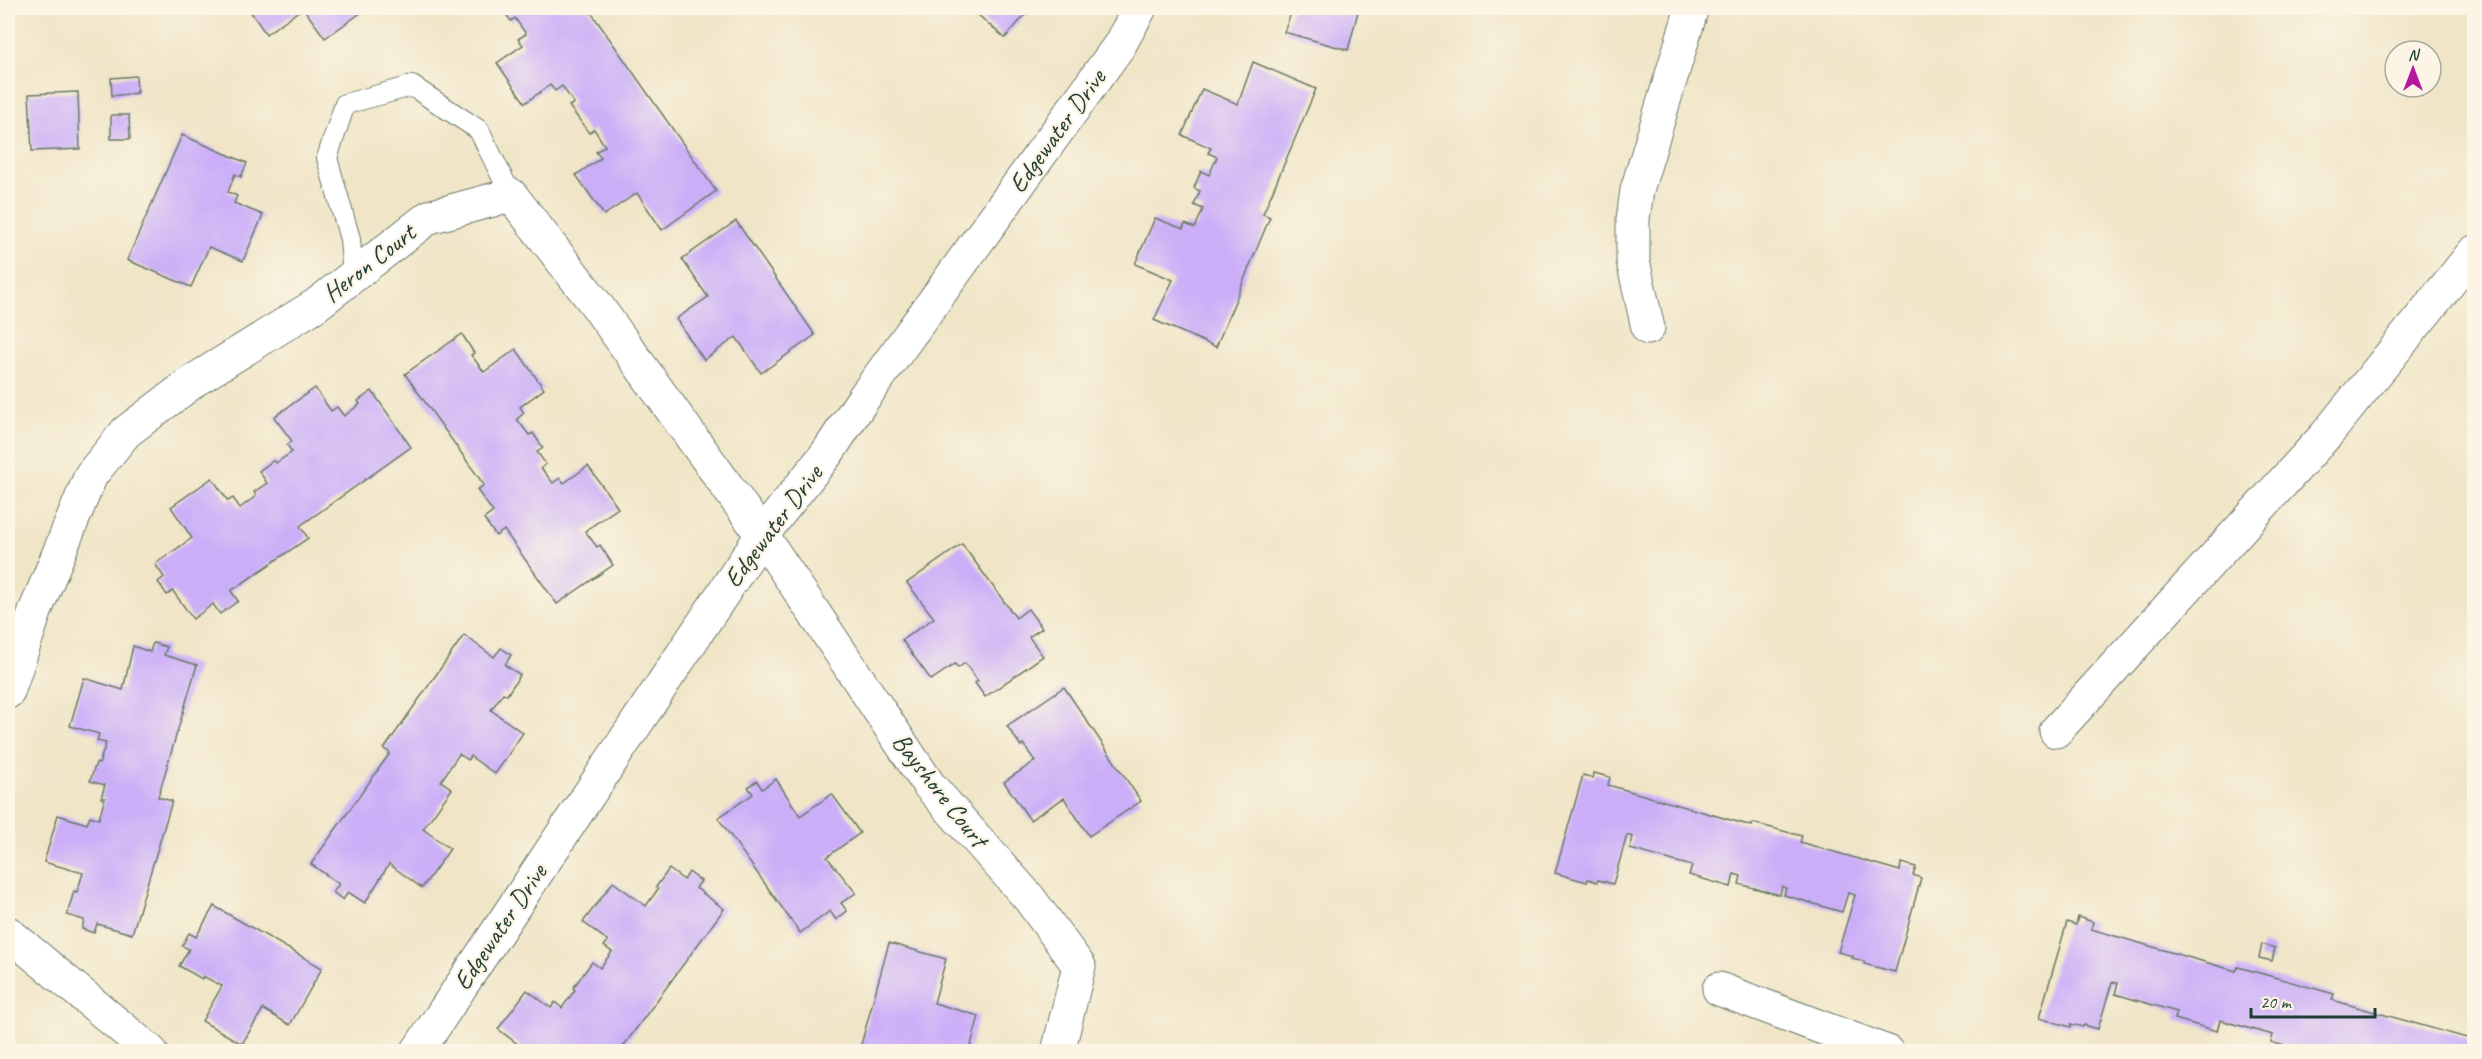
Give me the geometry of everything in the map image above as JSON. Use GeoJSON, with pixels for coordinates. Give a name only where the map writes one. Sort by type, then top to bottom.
{"type":"FeatureCollection","features":[{"type":"Feature","properties":{"kind":"street","name":"Edgewater Drive"},"geometry":{"type":"LineString","coordinates":[[417,1052],[762,535],[828,453],[863,399],[1119,46],[1140,8]]}},
{"type":"Feature","properties":{"kind":"street"},"geometry":{"type":"LineString","coordinates":[[1648,328],[1633,261],[1633,219],[1637,190],[1692,8]]}},
{"type":"Feature","properties":{"kind":"street"},"geometry":{"type":"LineString","coordinates":[[512,195],[595,303],[762,535]]}},
{"type":"Feature","properties":{"kind":"street","name":"Heron Court"},"geometry":{"type":"LineString","coordinates":[[8,692],[36,609],[91,475],[126,432],[195,380],[316,305],[429,217],[512,195]]}},
{"type":"Feature","properties":{"kind":"street"},"geometry":{"type":"LineString","coordinates":[[2056,731],[2326,435],[2475,252]]}},
{"type":"Feature","properties":{"kind":"street","name":"Bayshore Court"},"geometry":{"type":"LineString","coordinates":[[762,535],[929,785],[1029,897],[1078,966],[1058,1052]]}},
{"type":"Feature","properties":{"kind":"street"},"geometry":{"type":"LineString","coordinates":[[8,933],[151,1052]]}},
{"type":"Feature","properties":{"kind":"street"},"geometry":{"type":"LineString","coordinates":[[1719,989],[1887,1052]]}},
{"type":"Feature","properties":{"kind":"lane"},"geometry":{"type":"LineString","coordinates":[[353,276],[350,239],[327,158],[345,104],[412,86],[480,130],[512,195]]}},
{"type":"Feature","properties":{"kind":"building"},"geometry":{"type":"Polygon","coordinates":[[[248,8],[303,8],[266,34],[248,8]]]}},
{"type":"Feature","properties":{"kind":"building"},"geometry":{"type":"Polygon","coordinates":[[[303,8],[363,8],[365,10],[325,38],[303,8]]]}},
{"type":"Feature","properties":{"kind":"building"},"geometry":{"type":"Polygon","coordinates":[[[501,8],[588,8],[716,191],[662,230],[637,193],[604,215],[576,175],[601,158],[596,152],[605,146],[594,129],[589,133],[569,106],[574,103],[562,86],[555,91],[550,85],[525,103],[497,63],[523,45],[518,39],[526,34],[515,18],[511,21],[501,8]]]}},
{"type":"Feature","properties":{"kind":"building"},"geometry":{"type":"Polygon","coordinates":[[[970,8],[1031,8],[1005,38],[970,8]]]}},
{"type":"Feature","properties":{"kind":"building"},"geometry":{"type":"Polygon","coordinates":[[[1293,8],[1359,8],[1348,50],[1284,32],[1293,8]]]}},
{"type":"Feature","properties":{"kind":"building"},"geometry":{"type":"Polygon","coordinates":[[[1253,62],[1316,89],[1263,214],[1270,217],[1216,347],[1154,320],[1173,280],[1135,264],[1155,218],[1183,229],[1185,224],[1195,228],[1203,209],[1194,205],[1200,191],[1194,188],[1201,171],[1209,175],[1217,157],[1208,153],[1211,148],[1182,135],[1202,89],[1238,104],[1253,62]]]}},
{"type":"Feature","properties":{"kind":"building"},"geometry":{"type":"Polygon","coordinates":[[[136,76],[137,93],[112,96],[111,78],[136,76]]]}},
{"type":"Feature","properties":{"kind":"building"},"geometry":{"type":"Polygon","coordinates":[[[78,92],[80,149],[32,151],[29,94],[78,92]]]}},
{"type":"Feature","properties":{"kind":"building"},"geometry":{"type":"Polygon","coordinates":[[[111,115],[129,115],[130,139],[111,139],[111,115]]]}},
{"type":"Feature","properties":{"kind":"building"},"geometry":{"type":"Polygon","coordinates":[[[182,135],[247,163],[241,177],[235,174],[228,192],[237,196],[234,203],[263,215],[243,261],[209,247],[191,287],[127,260],[182,135]]]}},
{"type":"Feature","properties":{"kind":"building"},"geometry":{"type":"Polygon","coordinates":[[[736,221],[815,335],[761,373],[736,337],[704,360],[676,319],[708,297],[682,259],[736,221]]]}},
{"type":"Feature","properties":{"kind":"building"},"geometry":{"type":"Polygon","coordinates":[[[462,334],[474,353],[471,355],[484,372],[516,349],[544,389],[520,407],[524,413],[517,419],[529,435],[533,433],[543,448],[537,452],[546,464],[541,468],[553,483],[560,478],[564,483],[588,466],[618,508],[585,531],[597,547],[600,545],[613,565],[557,604],[504,530],[496,536],[484,519],[493,512],[477,490],[484,485],[405,374],[462,334]]]}},
{"type":"Feature","properties":{"kind":"building"},"geometry":{"type":"Polygon","coordinates":[[[315,388],[331,411],[337,407],[344,416],[360,404],[358,401],[372,391],[411,447],[300,526],[308,538],[231,591],[238,601],[220,614],[213,604],[193,619],[173,591],[167,595],[158,582],[164,577],[155,564],[192,538],[171,507],[212,478],[228,501],[233,498],[240,508],[256,496],[254,492],[267,483],[259,471],[274,460],[276,463],[292,452],[287,445],[292,441],[274,417],[315,388]]]}},
{"type":"Feature","properties":{"kind":"building"},"geometry":{"type":"Polygon","coordinates":[[[962,544],[1016,618],[1028,609],[1042,628],[1029,637],[1043,656],[985,697],[975,683],[978,681],[965,663],[958,668],[955,664],[931,680],[902,640],[934,618],[907,583],[962,544]]]}},
{"type":"Feature","properties":{"kind":"building"},"geometry":{"type":"Polygon","coordinates":[[[464,635],[494,657],[501,648],[511,655],[505,665],[520,675],[507,695],[503,693],[491,710],[523,733],[495,774],[470,756],[468,760],[459,754],[441,781],[452,789],[423,829],[450,849],[422,888],[389,864],[365,903],[348,892],[343,900],[333,892],[339,884],[311,864],[390,753],[384,749],[464,635]]]}},
{"type":"Feature","properties":{"kind":"building"},"geometry":{"type":"Polygon","coordinates":[[[153,643],[167,647],[164,655],[197,665],[158,797],[172,801],[132,934],[97,924],[94,933],[82,929],[84,920],[67,915],[74,891],[77,892],[83,873],[44,862],[58,815],[87,824],[90,816],[99,819],[105,798],[101,798],[105,785],[90,781],[106,743],[97,741],[99,734],[70,726],[84,678],[123,690],[133,646],[150,652],[153,643]]]}},
{"type":"Feature","properties":{"kind":"building"},"geometry":{"type":"Polygon","coordinates":[[[1064,687],[1141,801],[1089,836],[1064,798],[1030,820],[1004,782],[1035,761],[1007,726],[1064,687]]]}},
{"type":"Feature","properties":{"kind":"building"},"geometry":{"type":"Polygon","coordinates":[[[1594,773],[1610,777],[1608,785],[1752,826],[1753,823],[1802,836],[1800,842],[1900,871],[1901,863],[1916,867],[1913,875],[1921,878],[1895,972],[1864,964],[1864,961],[1838,952],[1855,895],[1848,893],[1842,912],[1784,895],[1786,888],[1782,886],[1780,895],[1739,884],[1741,876],[1734,874],[1731,887],[1689,875],[1692,866],[1630,849],[1633,837],[1627,835],[1613,884],[1588,879],[1587,882],[1555,873],[1583,775],[1593,778],[1594,773]]]}},
{"type":"Feature","properties":{"kind":"building"},"geometry":{"type":"Polygon","coordinates":[[[776,779],[800,816],[832,794],[860,833],[827,857],[856,893],[841,903],[847,911],[836,920],[830,911],[800,933],[718,818],[753,794],[748,787],[757,781],[762,789],[776,779]]]}},
{"type":"Feature","properties":{"kind":"building"},"geometry":{"type":"Polygon","coordinates":[[[669,869],[684,880],[689,872],[701,881],[696,888],[724,909],[619,1052],[528,1052],[498,1029],[527,990],[551,1008],[555,1002],[562,1008],[592,962],[600,968],[612,952],[604,946],[608,941],[583,922],[613,882],[646,906],[669,869]]]}},
{"type":"Feature","properties":{"kind":"building"},"geometry":{"type":"Polygon","coordinates":[[[214,906],[322,968],[290,1025],[263,1009],[242,1044],[202,1021],[222,986],[203,976],[202,979],[179,966],[189,949],[182,946],[189,933],[196,937],[214,906]]]}},
{"type":"Feature","properties":{"kind":"building"},"geometry":{"type":"Polygon","coordinates":[[[2078,917],[2093,922],[2091,929],[2236,971],[2238,967],[2334,994],[2332,1000],[2474,1040],[2474,1052],[2304,1052],[2271,1042],[2273,1035],[2220,1020],[2217,1031],[2175,1019],[2177,1012],[2115,994],[2118,983],[2112,982],[2098,1029],[2071,1024],[2071,1027],[2039,1018],[2067,922],[2076,925],[2078,917]]]}},
{"type":"Feature","properties":{"kind":"building"},"geometry":{"type":"Polygon","coordinates":[[[889,943],[946,959],[934,1003],[979,1016],[969,1052],[943,1052],[930,1048],[929,1052],[859,1052],[889,943]]]}},
{"type":"Feature","properties":{"kind":"building"},"geometry":{"type":"Polygon","coordinates":[[[2262,944],[2275,948],[2272,961],[2259,958],[2262,944]]]}}]}
